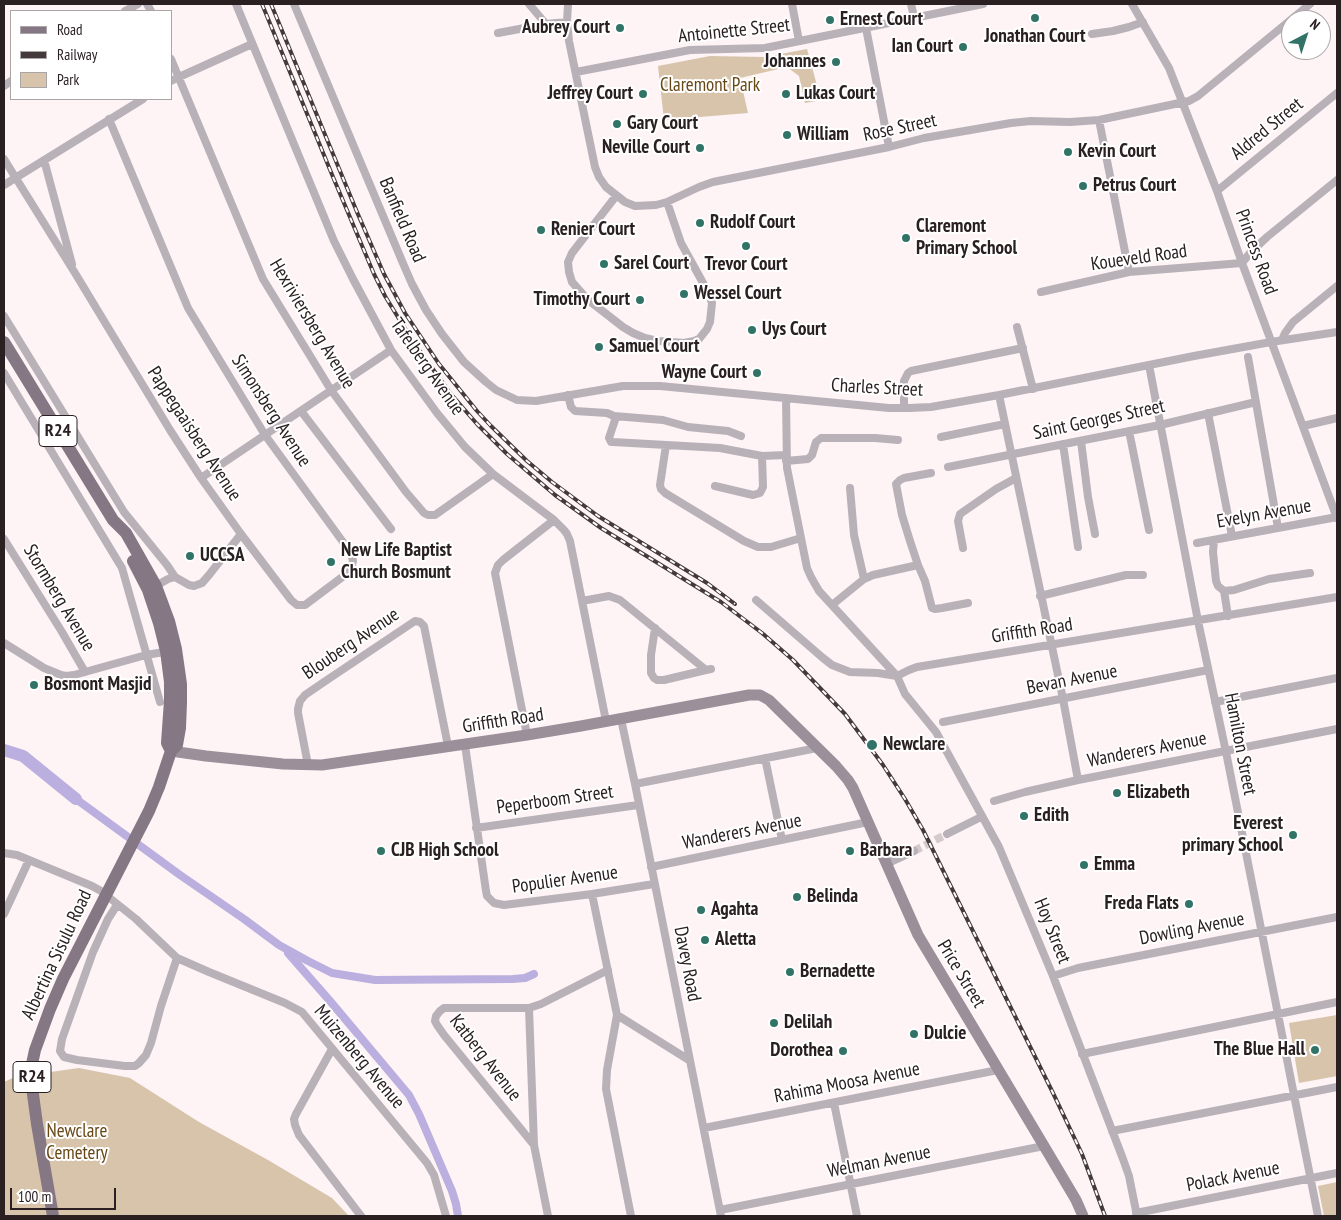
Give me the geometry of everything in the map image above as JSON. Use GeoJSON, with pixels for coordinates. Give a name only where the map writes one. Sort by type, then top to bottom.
{"type":"FeatureCollection","features":[{"type":"Feature","properties":{"kind":"main road","name":"Albertina Sisulu Road"},"geometry":{"type":"LineString","coordinates":[[4,342],[113,520],[126,533],[152,588],[160,623],[171,650],[167,743],[171,751],[159,787],[60,986],[39,1036],[34,1057],[32,1087],[53,1216]]}},
{"type":"Feature","properties":{"kind":"street"},"geometry":{"type":"LineString","coordinates":[[127,10],[138,4]]}},
{"type":"Feature","properties":{"kind":"street","name":"Tafelberg Avenue"},"geometry":{"type":"LineString","coordinates":[[236,4],[334,242],[391,350],[431,405],[465,447],[493,474],[554,520],[564,530],[570,541],[606,721]]}},
{"type":"Feature","properties":{"kind":"street","name":"Banfield Road"},"geometry":{"type":"LineString","coordinates":[[294,4],[405,268],[426,310],[464,362],[486,382],[496,390],[517,400],[536,400]]}},
{"type":"Feature","properties":{"kind":"street"},"geometry":{"type":"LineString","coordinates":[[529,4],[546,24]]}},
{"type":"Feature","properties":{"kind":"street","name":"Rose Street"},"geometry":{"type":"LineString","coordinates":[[568,4],[569,41],[595,167],[606,187],[625,202],[635,206],[667,202],[713,182],[889,147],[924,138],[1030,121],[1070,122],[1099,120],[1189,101],[1198,96],[1310,4]]}},
{"type":"Feature","properties":{"kind":"street"},"geometry":{"type":"LineString","coordinates":[[792,4],[799,41]]}},
{"type":"Feature","properties":{"kind":"street"},"geometry":{"type":"LineString","coordinates":[[911,4],[914,17]]}},
{"type":"Feature","properties":{"kind":"street","name":"Antoinette Street"},"geometry":{"type":"LineString","coordinates":[[576,72],[690,50],[765,48],[984,4]]}},
{"type":"Feature","properties":{"kind":"street","name":"Princess Road"},"geometry":{"type":"LineString","coordinates":[[1132,4],[1165,60],[1182,102],[1217,191],[1303,426],[1334,500],[1337,518]]}},
{"type":"Feature","properties":{"kind":"street"},"geometry":{"type":"LineString","coordinates":[[498,33],[567,22]]}},
{"type":"Feature","properties":{"kind":"street"},"geometry":{"type":"LineString","coordinates":[[1092,34],[1121,29],[1143,22]]}},
{"type":"Feature","properties":{"kind":"street"},"geometry":{"type":"LineString","coordinates":[[866,28],[889,147]]}},
{"type":"Feature","properties":{"kind":"street"},"geometry":{"type":"LineString","coordinates":[[172,80],[252,44]]}},
{"type":"Feature","properties":{"kind":"street","name":"Hexriviersberg Avenue"},"geometry":{"type":"LineString","coordinates":[[172,61],[263,279],[331,390],[406,492],[424,513],[435,515],[493,474]]}},
{"type":"Feature","properties":{"kind":"street","name":"Aldred Street"},"geometry":{"type":"LineString","coordinates":[[1217,191],[1337,93]]}},
{"type":"Feature","properties":{"kind":"street"},"geometry":{"type":"LineString","coordinates":[[4,185],[141,100]]}},
{"type":"Feature","properties":{"kind":"street","name":"Simonsberg Avenue"},"geometry":{"type":"LineString","coordinates":[[109,119],[188,308],[265,435],[344,542],[351,553],[353,564],[344,575],[310,602],[305,605],[298,604],[291,600],[241,534]]}},
{"type":"Feature","properties":{"kind":"street"},"geometry":{"type":"LineString","coordinates":[[1099,120],[1129,272]]}},
{"type":"Feature","properties":{"kind":"street","name":"Pappegaaisberg Avenue"},"geometry":{"type":"LineString","coordinates":[[4,159],[170,430],[241,534]]}},
{"type":"Feature","properties":{"kind":"street","name":"Pappegaaisberg Avenue"},"geometry":{"type":"LineString","coordinates":[[44,160],[75,273]]}},
{"type":"Feature","properties":{"kind":"street"},"geometry":{"type":"LineString","coordinates":[[1242,263],[1261,242],[1337,180]]}},
{"type":"Feature","properties":{"kind":"street"},"geometry":{"type":"LineString","coordinates":[[616,196],[572,253],[568,262],[572,282],[587,299],[633,333],[658,341],[694,341],[704,334],[707,329],[710,322],[712,303],[681,243],[667,202]]}},
{"type":"Feature","properties":{"kind":"street","name":"Koueveld Road"},"geometry":{"type":"LineString","coordinates":[[1041,292],[1129,272],[1242,263]]}},
{"type":"Feature","properties":{"kind":"street"},"geometry":{"type":"LineString","coordinates":[[1282,340],[1293,322],[1337,286]]}},
{"type":"Feature","properties":{"kind":"street"},"geometry":{"type":"LineString","coordinates":[[4,316],[124,512],[175,577],[189,585],[194,586],[202,583],[241,534]]}},
{"type":"Feature","properties":{"kind":"street"},"geometry":{"type":"LineString","coordinates":[[1017,327],[1033,389]]}},
{"type":"Feature","properties":{"kind":"street","name":"Charles Street"},"geometry":{"type":"LineString","coordinates":[[536,400],[611,387],[660,386],[904,408],[939,406],[999,396],[1194,356],[1337,332]]}},
{"type":"Feature","properties":{"kind":"street"},"geometry":{"type":"LineString","coordinates":[[904,408],[904,381],[908,373],[1023,348]]}},
{"type":"Feature","properties":{"kind":"street"},"geometry":{"type":"LineString","coordinates":[[201,478],[391,350]]}},
{"type":"Feature","properties":{"kind":"street"},"geometry":{"type":"LineString","coordinates":[[1248,357],[1278,528]]}},
{"type":"Feature","properties":{"kind":"street","name":"Hamilton Street"},"geometry":{"type":"LineString","coordinates":[[1148,366],[1318,1216]]}},
{"type":"Feature","properties":{"kind":"street"},"geometry":{"type":"LineString","coordinates":[[4,373],[122,568],[160,702]]}},
{"type":"Feature","properties":{"kind":"street"},"geometry":{"type":"LineString","coordinates":[[568,395],[571,407],[575,411],[663,420],[688,427],[728,431],[741,436]]}},
{"type":"Feature","properties":{"kind":"street"},"geometry":{"type":"LineString","coordinates":[[999,396],[1078,780]]}},
{"type":"Feature","properties":{"kind":"street","name":"Hoy Street"},"geometry":{"type":"LineString","coordinates":[[786,398],[786,458],[807,568],[819,591],[897,676],[905,694],[936,732],[999,847],[1053,976],[1112,1130],[1129,1176],[1136,1214]]}},
{"type":"Feature","properties":{"kind":"street","name":"Saint Georges Street"},"geometry":{"type":"LineString","coordinates":[[948,467],[1160,425],[1256,402]]}},
{"type":"Feature","properties":{"kind":"street"},"geometry":{"type":"LineString","coordinates":[[301,411],[391,529]]}},
{"type":"Feature","properties":{"kind":"street"},"geometry":{"type":"LineString","coordinates":[[1208,413],[1232,536]]}},
{"type":"Feature","properties":{"kind":"street"},"geometry":{"type":"LineString","coordinates":[[614,416],[615,420],[609,438],[611,442],[720,448],[762,456],[808,459],[812,455],[816,442],[821,438],[898,440]]}},
{"type":"Feature","properties":{"kind":"street"},"geometry":{"type":"LineString","coordinates":[[1303,426],[1337,418]]}},
{"type":"Feature","properties":{"kind":"street"},"geometry":{"type":"LineString","coordinates":[[942,437],[1005,424]]}},
{"type":"Feature","properties":{"kind":"street"},"geometry":{"type":"LineString","coordinates":[[1129,431],[1149,530]]}},
{"type":"Feature","properties":{"kind":"street"},"geometry":{"type":"LineString","coordinates":[[1081,441],[1095,534]]}},
{"type":"Feature","properties":{"kind":"street"},"geometry":{"type":"LineString","coordinates":[[1063,444],[1078,547]]}},
{"type":"Feature","properties":{"kind":"street"},"geometry":{"type":"LineString","coordinates":[[666,445],[660,486],[665,494],[744,541],[758,547],[771,547],[801,538]]}},
{"type":"Feature","properties":{"kind":"street"},"geometry":{"type":"LineString","coordinates":[[715,486],[753,495],[760,493],[763,487],[762,456]]}},
{"type":"Feature","properties":{"kind":"street"},"geometry":{"type":"LineString","coordinates":[[931,473],[904,478],[896,484],[902,514],[925,581],[932,608],[968,603]]}},
{"type":"Feature","properties":{"kind":"street"},"geometry":{"type":"LineString","coordinates":[[963,548],[958,521],[960,514],[996,489],[1016,478]]}},
{"type":"Feature","properties":{"kind":"street"},"geometry":{"type":"LineString","coordinates":[[850,488],[854,535],[864,579]]}},
{"type":"Feature","properties":{"kind":"street","name":"Evelyn Avenue"},"geometry":{"type":"LineString","coordinates":[[1197,543],[1337,518]]}},
{"type":"Feature","properties":{"kind":"street"},"geometry":{"type":"LineString","coordinates":[[527,735],[495,573],[498,565],[503,560],[554,520]]}},
{"type":"Feature","properties":{"kind":"street","name":"Stormberg Avenue"},"geometry":{"type":"LineString","coordinates":[[4,539],[85,672],[171,650]]}},
{"type":"Feature","properties":{"kind":"street"},"geometry":{"type":"LineString","coordinates":[[1214,540],[1216,581],[1218,586],[1224,591],[1228,616]]}},
{"type":"Feature","properties":{"kind":"street"},"geometry":{"type":"LineString","coordinates":[[832,605],[864,579],[873,575],[918,565]]}},
{"type":"Feature","properties":{"kind":"street"},"geometry":{"type":"LineString","coordinates":[[1224,591],[1234,590],[1269,579],[1310,573]]}},
{"type":"Feature","properties":{"kind":"street"},"geometry":{"type":"LineString","coordinates":[[1040,596],[1126,575],[1143,575]]}},
{"type":"Feature","properties":{"kind":"street"},"geometry":{"type":"LineString","coordinates":[[152,588],[175,577]]}},
{"type":"Feature","properties":{"kind":"street"},"geometry":{"type":"LineString","coordinates":[[582,601],[604,596],[614,597],[627,605],[708,670],[664,680],[654,678],[651,673],[651,655],[655,628]]}},
{"type":"Feature","properties":{"kind":"street","name":"Griffith Road"},"geometry":{"type":"LineString","coordinates":[[756,600],[832,665],[850,672],[897,676],[917,667],[1337,598]]}},
{"type":"Feature","properties":{"kind":"street","name":"Blouberg Avenue"},"geometry":{"type":"LineString","coordinates":[[308,765],[298,714],[300,701],[305,695],[414,620],[424,626],[448,746]]}},
{"type":"Feature","properties":{"kind":"street"},"geometry":{"type":"LineString","coordinates":[[4,643],[51,672],[66,676],[85,672]]}},
{"type":"Feature","properties":{"kind":"street","name":"Bevan Avenue"},"geometry":{"type":"LineString","coordinates":[[943,722],[1208,670]]}},
{"type":"Feature","properties":{"kind":"street"},"geometry":{"type":"LineString","coordinates":[[1215,702],[1337,678]]}},
{"type":"Feature","properties":{"kind":"street","name":"Griffith Road"},"geometry":{"type":"LineString","coordinates":[[171,751],[308,765],[333,764],[527,735],[755,694],[769,700],[817,748]]}},
{"type":"Feature","properties":{"kind":"street","name":"Davey Road"},"geometry":{"type":"LineString","coordinates":[[621,719],[720,1213]]}},
{"type":"Feature","properties":{"kind":"street","name":"Wanderers Avenue"},"geometry":{"type":"LineString","coordinates":[[994,801],[1078,780],[1337,730]]}},
{"type":"Feature","properties":{"kind":"street","name":"Populier Avenue"},"geometry":{"type":"LineString","coordinates":[[465,745],[486,891],[487,896],[494,903],[504,905],[654,884]]}},
{"type":"Feature","properties":{"kind":"street"},"geometry":{"type":"LineString","coordinates":[[635,784],[817,748]]}},
{"type":"Feature","properties":{"kind":"street","name":"Price Street"},"geometry":{"type":"LineString","coordinates":[[817,748],[836,766],[853,788],[918,935],[1076,1200],[1083,1216]]}},
{"type":"Feature","properties":{"kind":"street"},"geometry":{"type":"LineString","coordinates":[[765,758],[782,840]]}},
{"type":"Feature","properties":{"kind":"street","name":"Peperboom Street"},"geometry":{"type":"LineString","coordinates":[[476,828],[638,805]]}},
{"type":"Feature","properties":{"kind":"street"},"geometry":{"type":"LineString","coordinates":[[947,834],[982,817]]}},
{"type":"Feature","properties":{"kind":"street","name":"Wanderers Avenue"},"geometry":{"type":"LineString","coordinates":[[651,866],[868,822]]}},
{"type":"Feature","properties":{"kind":"street"},"geometry":{"type":"LineString","coordinates":[[886,864],[914,851]]}},
{"type":"Feature","properties":{"kind":"street","name":"Muizenberg Avenue"},"geometry":{"type":"LineString","coordinates":[[4,852],[30,860],[92,886],[136,919],[178,958],[202,970],[298,1009],[307,1017],[427,1163],[434,1175],[446,1216]]}},
{"type":"Feature","properties":{"kind":"street"},"geometry":{"type":"LineString","coordinates":[[4,914],[30,860]]}},
{"type":"Feature","properties":{"kind":"street"},"geometry":{"type":"LineString","coordinates":[[592,894],[617,1015],[607,1070],[606,1089],[630,1216]]}},
{"type":"Feature","properties":{"kind":"street","name":"Albertina Sisulu Road"},"geometry":{"type":"LineString","coordinates":[[117,905],[108,919],[84,974],[60,1044],[61,1054],[68,1058],[125,1066],[135,1066],[143,1060],[151,1044],[161,1006],[178,958]]}},
{"type":"Feature","properties":{"kind":"street","name":"Dowling Avenue"},"geometry":{"type":"LineString","coordinates":[[1053,976],[1094,965],[1337,917]]}},
{"type":"Feature","properties":{"kind":"street","name":"Katberg Avenue"},"geometry":{"type":"LineString","coordinates":[[534,1145],[444,1035],[437,1025],[436,1016],[444,1008],[529,1008],[541,1004],[608,970]]}},
{"type":"Feature","properties":{"kind":"street"},"geometry":{"type":"LineString","coordinates":[[1082,1054],[1337,1002]]}},
{"type":"Feature","properties":{"kind":"street"},"geometry":{"type":"LineString","coordinates":[[529,1008],[534,1145],[548,1216]]}},
{"type":"Feature","properties":{"kind":"street"},"geometry":{"type":"LineString","coordinates":[[617,1015],[689,1060]]}},
{"type":"Feature","properties":{"kind":"street"},"geometry":{"type":"LineString","coordinates":[[332,1049],[296,1114],[294,1119],[295,1125],[299,1135],[361,1216]]}},
{"type":"Feature","properties":{"kind":"street","name":"Rahima Moosa Avenue"},"geometry":{"type":"LineString","coordinates":[[704,1128],[998,1070]]}},
{"type":"Feature","properties":{"kind":"street"},"geometry":{"type":"LineString","coordinates":[[1112,1130],[1337,1087]]}},
{"type":"Feature","properties":{"kind":"street"},"geometry":{"type":"LineString","coordinates":[[834,1103],[857,1216]]}},
{"type":"Feature","properties":{"kind":"street","name":"Welman Avenue"},"geometry":{"type":"LineString","coordinates":[[720,1213],[850,1184],[1044,1146]]}},
{"type":"Feature","properties":{"kind":"street","name":"Polack Avenue"},"geometry":{"type":"LineString","coordinates":[[1136,1214],[1337,1173]]}},
{"type":"Feature","properties":{"kind":"green space","name":"Claremont Park"},"geometry":{"type":"Polygon","coordinates":[[[807,49],[821,100],[805,103],[799,76],[787,67],[740,78],[748,113],[664,120],[658,66],[710,56],[765,57],[807,49]]]}},
{"type":"Feature","properties":{"kind":"green space","name":"The Blue Hall"},"geometry":{"type":"Polygon","coordinates":[[[1337,1015],[1337,1076],[1299,1083],[1289,1023],[1337,1015]]]}},
{"type":"Feature","properties":{"kind":"green space","name":"Newclare Cemetery"},"geometry":{"type":"Polygon","coordinates":[[[79,1068],[130,1078],[199,1122],[332,1198],[349,1216],[4,1216],[4,1082],[15,1077],[79,1068]]]}},
{"type":"Feature","properties":{"kind":"green space"},"geometry":{"type":"Polygon","coordinates":[[[1337,1182],[1337,1216],[1324,1216],[1318,1186],[1337,1182]]]}},
{"type":"Feature","properties":{"kind":"waterway"},"geometry":{"type":"LineString","coordinates":[[4,750],[23,756],[76,799]]}},
{"type":"Feature","properties":{"kind":"waterway"},"geometry":{"type":"LineString","coordinates":[[76,799],[279,945],[332,973],[375,980],[513,979],[525,978],[534,974]]}},
{"type":"Feature","properties":{"kind":"waterway"},"geometry":{"type":"LineString","coordinates":[[288,953],[409,1095],[452,1191],[458,1216]]}},
{"type":"Feature","properties":{"kind":"tunnel"},"geometry":{"type":"LineString","coordinates":[[914,851],[947,834]]}},
{"type":"Feature","properties":{"kind":"railway"},"geometry":{"type":"LineString","coordinates":[[262,4],[374,274],[412,340],[450,393],[507,454],[555,495],[601,528],[721,602],[762,633],[793,660],[845,714],[883,765],[923,830],[1053,1093],[1082,1154],[1105,1216]]}},
{"type":"Feature","properties":{"kind":"railway"},"geometry":{"type":"LineString","coordinates":[[271,4],[384,274],[405,313],[439,364],[491,426],[552,482],[598,516],[707,583],[735,604]]}},
{"type":"Feature","properties":{"kind":"place","name":"Jonathan Court"},"geometry":{"type":"Point","coordinates":[1035,18]}},
{"type":"Feature","properties":{"kind":"place","name":"Ernest Court"},"geometry":{"type":"Point","coordinates":[830,20]}},
{"type":"Feature","properties":{"kind":"place","name":"Aubrey Court"},"geometry":{"type":"Point","coordinates":[620,28]}},
{"type":"Feature","properties":{"kind":"place","name":"Ian Court"},"geometry":{"type":"Point","coordinates":[963,47]}},
{"type":"Feature","properties":{"kind":"place","name":"Johannes"},"geometry":{"type":"Point","coordinates":[836,62]}},
{"type":"Feature","properties":{"kind":"place","name":"Jeffrey Court"},"geometry":{"type":"Point","coordinates":[643,94]}},
{"type":"Feature","properties":{"kind":"place","name":"Lukas Court"},"geometry":{"type":"Point","coordinates":[786,94]}},
{"type":"Feature","properties":{"kind":"place","name":"Gary Court"},"geometry":{"type":"Point","coordinates":[617,124]}},
{"type":"Feature","properties":{"kind":"place","name":"William"},"geometry":{"type":"Point","coordinates":[787,135]}},
{"type":"Feature","properties":{"kind":"place","name":"Neville Court"},"geometry":{"type":"Point","coordinates":[700,148]}},
{"type":"Feature","properties":{"kind":"place","name":"Kevin Court"},"geometry":{"type":"Point","coordinates":[1068,152]}},
{"type":"Feature","properties":{"kind":"place","name":"Petrus Court"},"geometry":{"type":"Point","coordinates":[1083,186]}},
{"type":"Feature","properties":{"kind":"place","name":"Rudolf Court"},"geometry":{"type":"Point","coordinates":[700,223]}},
{"type":"Feature","properties":{"kind":"place","name":"Renier Court"},"geometry":{"type":"Point","coordinates":[541,230]}},
{"type":"Feature","properties":{"kind":"place","name":"Claremont Primary School"},"geometry":{"type":"Point","coordinates":[906,238]}},
{"type":"Feature","properties":{"kind":"place","name":"Trevor Court"},"geometry":{"type":"Point","coordinates":[746,246]}},
{"type":"Feature","properties":{"kind":"place","name":"Sarel Court"},"geometry":{"type":"Point","coordinates":[604,264]}},
{"type":"Feature","properties":{"kind":"place","name":"Wessel Court"},"geometry":{"type":"Point","coordinates":[684,294]}},
{"type":"Feature","properties":{"kind":"place","name":"Timothy Court"},"geometry":{"type":"Point","coordinates":[640,300]}},
{"type":"Feature","properties":{"kind":"place","name":"Uys Court"},"geometry":{"type":"Point","coordinates":[752,330]}},
{"type":"Feature","properties":{"kind":"place","name":"Samuel Court"},"geometry":{"type":"Point","coordinates":[599,347]}},
{"type":"Feature","properties":{"kind":"place","name":"Wayne Court"},"geometry":{"type":"Point","coordinates":[757,373]}},
{"type":"Feature","properties":{"kind":"place","name":"UCCSA"},"geometry":{"type":"Point","coordinates":[190,556]}},
{"type":"Feature","properties":{"kind":"place","name":"New Life Baptist Church Bosmunt"},"geometry":{"type":"Point","coordinates":[331,562]}},
{"type":"Feature","properties":{"kind":"place","name":"Bosmont Masjid"},"geometry":{"type":"Point","coordinates":[34,685]}},
{"type":"Feature","properties":{"kind":"place","name":"Newclare"},"geometry":{"type":"Point","coordinates":[872,745]}},
{"type":"Feature","properties":{"kind":"place","name":"Elizabeth"},"geometry":{"type":"Point","coordinates":[1117,793]}},
{"type":"Feature","properties":{"kind":"place","name":"Edith"},"geometry":{"type":"Point","coordinates":[1024,816]}},
{"type":"Feature","properties":{"kind":"place","name":"Everest primary School"},"geometry":{"type":"Point","coordinates":[1293,835]}},
{"type":"Feature","properties":{"kind":"place","name":"CJB High School"},"geometry":{"type":"Point","coordinates":[381,851]}},
{"type":"Feature","properties":{"kind":"place","name":"Barbara"},"geometry":{"type":"Point","coordinates":[850,851]}},
{"type":"Feature","properties":{"kind":"place","name":"Emma"},"geometry":{"type":"Point","coordinates":[1084,865]}},
{"type":"Feature","properties":{"kind":"place","name":"Belinda"},"geometry":{"type":"Point","coordinates":[797,897]}},
{"type":"Feature","properties":{"kind":"place","name":"Freda Flats"},"geometry":{"type":"Point","coordinates":[1189,904]}},
{"type":"Feature","properties":{"kind":"place","name":"Agahta"},"geometry":{"type":"Point","coordinates":[701,910]}},
{"type":"Feature","properties":{"kind":"place","name":"Aletta"},"geometry":{"type":"Point","coordinates":[705,940]}},
{"type":"Feature","properties":{"kind":"place","name":"Bernadette"},"geometry":{"type":"Point","coordinates":[790,972]}},
{"type":"Feature","properties":{"kind":"place","name":"Delilah"},"geometry":{"type":"Point","coordinates":[774,1023]}},
{"type":"Feature","properties":{"kind":"place","name":"Dulcie"},"geometry":{"type":"Point","coordinates":[914,1034]}},
{"type":"Feature","properties":{"kind":"place","name":"The Blue Hall"},"geometry":{"type":"Point","coordinates":[1315,1050]}},
{"type":"Feature","properties":{"kind":"place","name":"Dorothea"},"geometry":{"type":"Point","coordinates":[843,1051]}}]}
